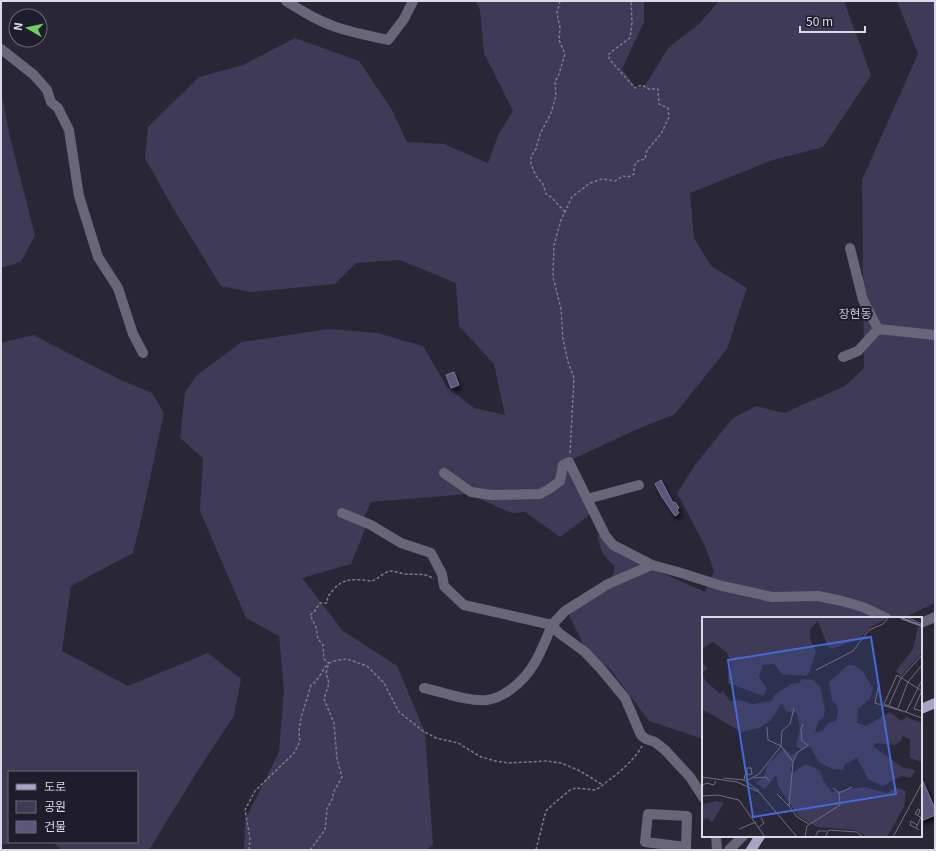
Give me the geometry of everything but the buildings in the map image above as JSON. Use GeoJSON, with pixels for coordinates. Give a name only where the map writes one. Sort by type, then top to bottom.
{"type":"FeatureCollection","features":[{"type":"Feature","properties":{"kind":"main road"},"geometry":{"type":"LineString","coordinates":[[922,709],[935,704]]}},
{"type":"Feature","properties":{"kind":"main road"},"geometry":{"type":"LineString","coordinates":[[751,850],[759,837]]}},
{"type":"Feature","properties":{"kind":"street"},"geometry":{"type":"LineString","coordinates":[[286,1],[335,27],[357,34],[388,40],[404,19],[413,1]]}},
{"type":"Feature","properties":{"kind":"street"},"geometry":{"type":"LineString","coordinates":[[1,49],[34,75],[47,90],[51,102],[58,108],[69,130],[79,196],[98,257],[118,288],[132,334],[143,353]]}},
{"type":"Feature","properties":{"kind":"street"},"geometry":{"type":"LineString","coordinates":[[850,248],[863,300],[878,328]]}},
{"type":"Feature","properties":{"kind":"street"},"geometry":{"type":"LineString","coordinates":[[878,328],[935,336]]}},
{"type":"Feature","properties":{"kind":"street"},"geometry":{"type":"LineString","coordinates":[[843,357],[858,351],[878,328]]}},
{"type":"Feature","properties":{"kind":"street"},"geometry":{"type":"LineString","coordinates":[[444,473],[471,492],[492,495],[540,494],[560,481],[563,465],[569,462],[605,535],[613,545],[652,565],[722,586],[766,596],[787,598],[818,596],[842,601],[863,607],[884,617]]}},
{"type":"Feature","properties":{"kind":"street"},"geometry":{"type":"LineString","coordinates":[[587,499],[639,485]]}},
{"type":"Feature","properties":{"kind":"street"},"geometry":{"type":"LineString","coordinates":[[342,513],[371,525],[401,543],[431,553],[442,574],[444,586],[464,605],[552,625],[559,633],[585,652],[625,698],[641,735],[646,739],[655,742],[665,750],[690,777],[702,795]]}},
{"type":"Feature","properties":{"kind":"street"},"geometry":{"type":"LineString","coordinates":[[424,688],[471,699],[488,700],[504,694],[518,684],[527,675],[538,657],[552,625],[565,611],[608,584],[652,565]]}},
{"type":"Feature","properties":{"kind":"street"},"geometry":{"type":"LineString","coordinates":[[922,623],[935,617]]}},
{"type":"Feature","properties":{"kind":"street"},"geometry":{"type":"LineString","coordinates":[[648,814],[687,816],[686,848],[645,842],[648,814]]}},
{"type":"Feature","properties":{"kind":"street"},"geometry":{"type":"LineString","coordinates":[[716,837],[718,850]]}},
{"type":"Feature","properties":{"kind":"street"},"geometry":{"type":"LineString","coordinates":[[729,850],[742,837]]}},
{"type":"Feature","properties":{"kind":"path"},"geometry":{"type":"LineString","coordinates":[[560,1],[557,13],[560,28],[560,40],[565,54],[558,77],[555,81],[556,96],[551,113],[540,134],[536,149],[531,156],[531,164],[536,176],[543,184],[546,194],[551,197],[565,212]]}},
{"type":"Feature","properties":{"kind":"path"},"geometry":{"type":"LineString","coordinates":[[569,462],[572,446],[574,378],[568,362],[561,309],[553,277],[554,245],[561,220],[572,197],[590,183],[602,179],[615,181],[623,176],[628,177],[634,174],[634,166],[638,161],[645,159],[647,150],[661,134],[669,117],[668,108],[659,104],[658,89],[649,88],[642,85],[635,88],[610,60],[608,55],[630,38],[632,24],[631,1]]}},
{"type":"Feature","properties":{"kind":"path"},"geometry":{"type":"LineString","coordinates":[[329,663],[324,659],[323,645],[318,639],[316,627],[310,615],[314,612],[320,602],[327,603],[327,599],[330,594],[338,586],[350,579],[371,581],[392,571],[407,574],[418,573],[429,576],[444,586]]}},
{"type":"Feature","properties":{"kind":"path"},"geometry":{"type":"LineString","coordinates":[[249,850],[250,838],[245,810],[248,802],[255,791],[294,753],[300,741],[299,732],[301,718],[311,685],[316,682],[323,668],[329,663],[338,660],[347,659],[367,666],[384,683],[399,712],[423,731],[436,738],[458,743],[481,757],[496,761],[546,761],[561,763],[580,771],[603,785]]}},
{"type":"Feature","properties":{"kind":"path"},"geometry":{"type":"LineString","coordinates":[[310,850],[325,830],[327,809],[333,797],[333,793],[342,777],[337,759],[334,723],[324,699],[329,683],[326,673],[329,663]]}},
{"type":"Feature","properties":{"kind":"path"},"geometry":{"type":"LineString","coordinates":[[536,850],[546,812],[551,806],[570,790],[576,788],[596,790],[638,753],[646,739]]}},
{"type":"Feature","properties":{"kind":"green space"},"geometry":{"type":"Polygon","coordinates":[[[475,1],[644,1],[644,22],[622,69],[636,88],[644,87],[669,47],[699,24],[719,1],[844,1],[871,75],[823,147],[773,160],[690,193],[694,238],[711,266],[747,288],[727,349],[675,414],[633,431],[569,461],[594,509],[587,517],[560,537],[525,512],[512,513],[468,494],[371,502],[363,519],[366,527],[351,564],[302,578],[343,631],[397,666],[425,732],[433,844],[427,850],[244,850],[245,820],[279,752],[284,690],[279,636],[246,618],[200,511],[203,458],[180,438],[185,392],[197,375],[242,342],[329,329],[377,333],[423,346],[447,387],[474,408],[505,415],[494,364],[459,326],[456,283],[400,260],[356,263],[335,284],[251,292],[221,286],[170,203],[145,158],[148,127],[199,77],[243,65],[295,38],[359,61],[392,110],[407,142],[444,144],[488,163],[499,133],[513,111],[484,53],[480,10],[475,1]]]}},
{"type":"Feature","properties":{"kind":"green space"},"geometry":{"type":"Polygon","coordinates":[[[897,1],[935,1],[935,603],[905,617],[702,617],[702,739],[649,721],[611,670],[584,646],[564,605],[579,603],[601,588],[613,575],[615,566],[607,559],[603,552],[597,534],[630,559],[705,592],[714,571],[705,546],[677,493],[695,465],[732,419],[756,406],[784,413],[845,386],[864,368],[862,180],[918,54],[897,1]]]}},
{"type":"Feature","properties":{"kind":"green space"},"geometry":{"type":"Polygon","coordinates":[[[1,90],[10,138],[35,235],[21,262],[1,268],[1,90]]]}},
{"type":"Feature","properties":{"kind":"green space"},"geometry":{"type":"Polygon","coordinates":[[[33,335],[121,380],[152,393],[164,413],[133,553],[71,586],[62,651],[128,686],[208,653],[241,679],[234,716],[195,775],[149,850],[62,850],[54,843],[138,843],[138,771],[8,771],[8,843],[13,843],[1,845],[1,343],[33,335]]]}},
{"type":"Feature","properties":{"kind":"district","name":"장현동"},"geometry":{"type":"Point","coordinates":[855,312]}}]}
